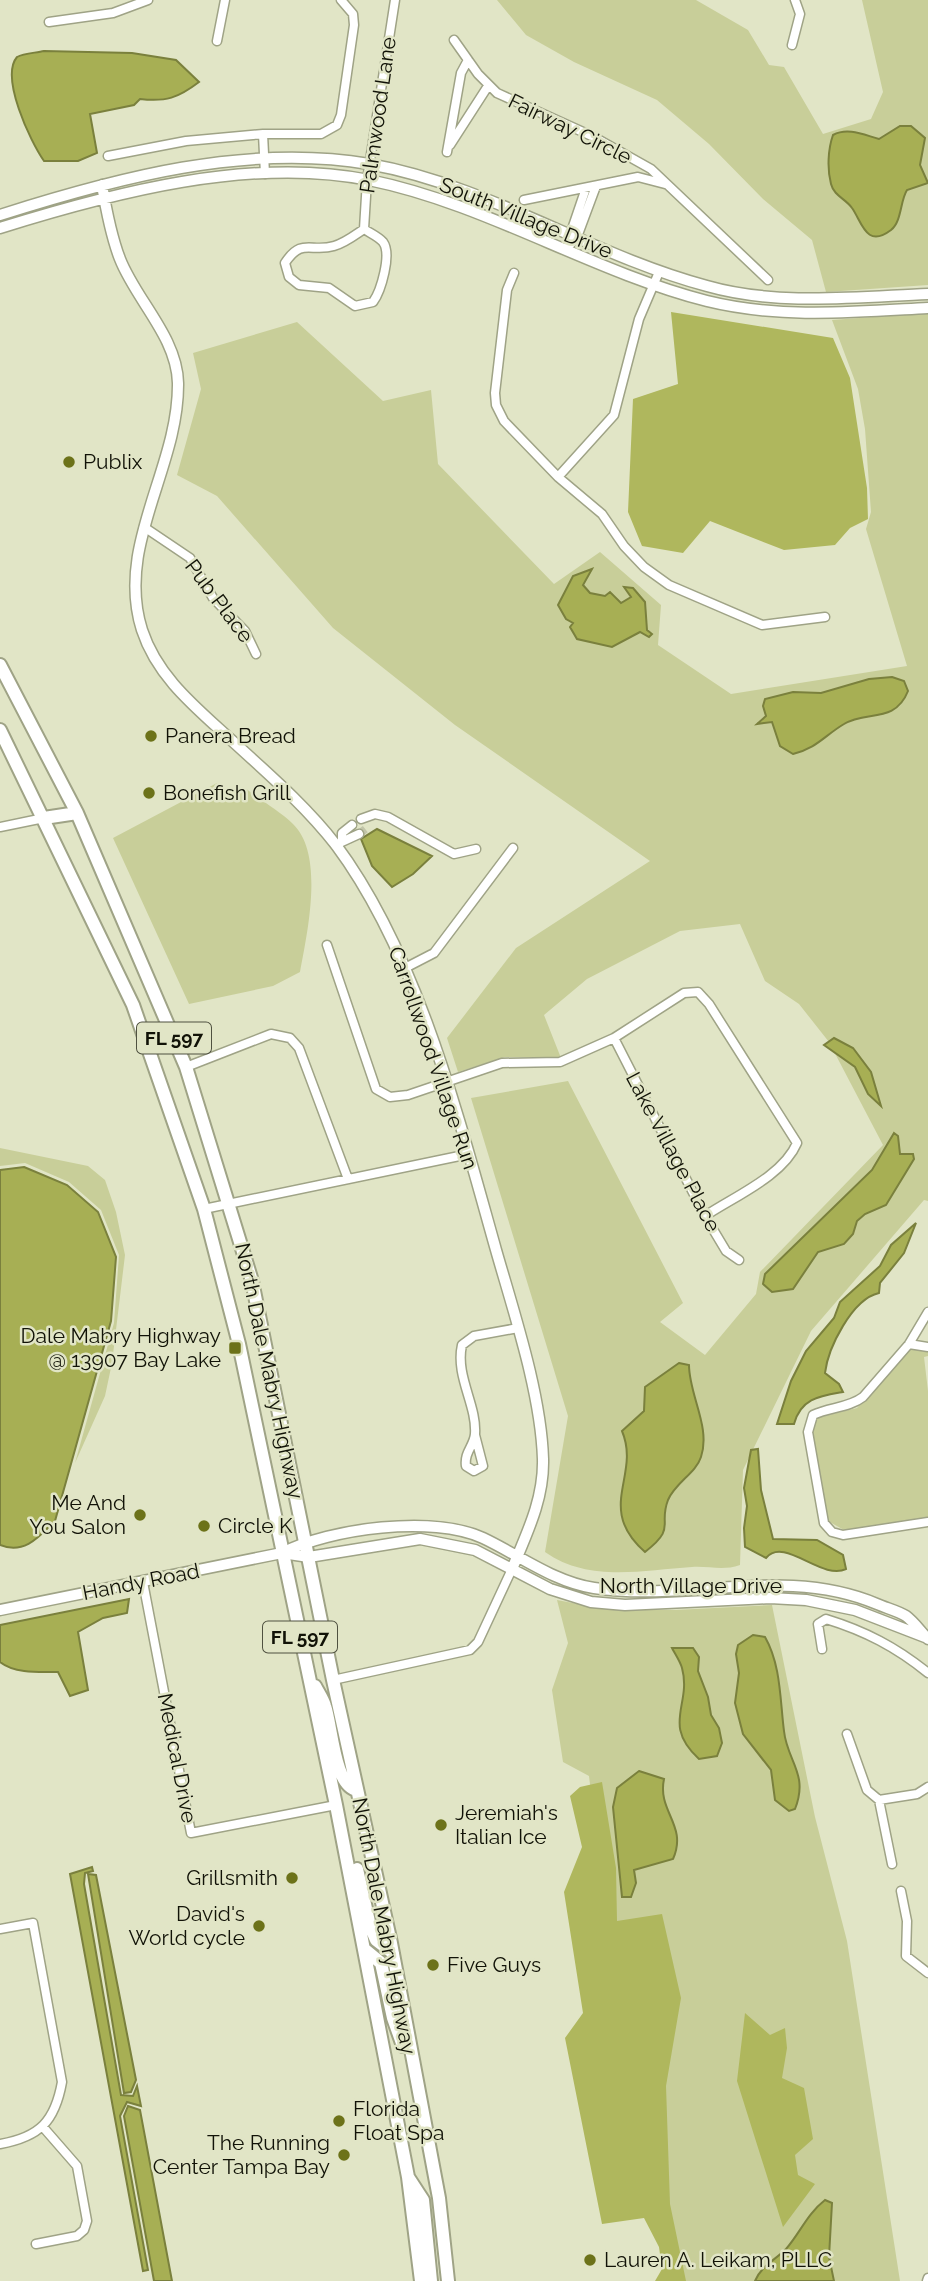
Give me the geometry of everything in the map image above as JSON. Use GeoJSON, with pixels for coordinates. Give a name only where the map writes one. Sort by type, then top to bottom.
{"type":"FeatureCollection","features":[{"type":"Feature","properties":{"kind":"main road","name":"North Dale Mabry Highway"},"geometry":{"type":"LineString","coordinates":[[0,665],[74,807],[186,1067],[230,1203],[269,1355],[333,1681],[393,1953],[439,2198],[448,2281]]}},
{"type":"Feature","properties":{"kind":"main road","name":"North Dale Mabry Highway"},"geometry":{"type":"LineString","coordinates":[[0,730],[133,1005],[204,1209],[240,1344],[336,1805],[408,2177],[421,2281]]}},
{"type":"Feature","properties":{"kind":"main road"},"geometry":{"type":"LineString","coordinates":[[44,818],[74,807]]}},
{"type":"Feature","properties":{"kind":"main road"},"geometry":{"type":"LineString","coordinates":[[309,1677],[325,1704],[342,1779],[351,1789],[357,1790]]}},
{"type":"Feature","properties":{"kind":"main road"},"geometry":{"type":"LineString","coordinates":[[336,1805],[351,1844],[370,1926],[376,1940],[393,1953]]}},
{"type":"Feature","properties":{"kind":"main road"},"geometry":{"type":"LineString","coordinates":[[364,1949],[381,1963],[393,2018],[414,2076]]}},
{"type":"Feature","properties":{"kind":"main road"},"geometry":{"type":"LineString","coordinates":[[408,2177],[423,2200],[431,2281]]}},
{"type":"Feature","properties":{"kind":"street"},"geometry":{"type":"LineString","coordinates":[[49,22],[113,13],[148,0]]}},
{"type":"Feature","properties":{"kind":"street"},"geometry":{"type":"LineString","coordinates":[[217,41],[225,0]]}},
{"type":"Feature","properties":{"kind":"street"},"geometry":{"type":"LineString","coordinates":[[108,156],[186,141],[263,134],[321,134],[337,125],[341,115],[354,25],[353,14],[341,0]]}},
{"type":"Feature","properties":{"kind":"street","name":"Palmwood Lane"},"geometry":{"type":"LineString","coordinates":[[364,229],[367,180],[395,0]]}},
{"type":"Feature","properties":{"kind":"street"},"geometry":{"type":"LineString","coordinates":[[792,45],[800,14],[795,0]]}},
{"type":"Feature","properties":{"kind":"street","name":"Fairway Circle"},"geometry":{"type":"LineString","coordinates":[[454,40],[488,86],[502,96],[594,136],[641,164],[638,177]]}},
{"type":"Feature","properties":{"kind":"street","name":"Fairway Circle"},"geometry":{"type":"LineString","coordinates":[[468,60],[461,73],[447,152],[488,86]]}},
{"type":"Feature","properties":{"kind":"street"},"geometry":{"type":"LineString","coordinates":[[263,134],[265,174]]}},
{"type":"Feature","properties":{"kind":"street","name":"South Village Drive"},"geometry":{"type":"LineString","coordinates":[[0,215],[102,185],[218,164],[264,159],[322,159],[370,164],[459,187],[659,272],[710,287],[824,298],[928,294]]}},
{"type":"Feature","properties":{"kind":"street"},"geometry":{"type":"LineString","coordinates":[[641,164],[652,169],[768,280]]}},
{"type":"Feature","properties":{"kind":"street","name":"South Village Drive"},"geometry":{"type":"LineString","coordinates":[[0,229],[104,198],[219,178],[265,174],[324,174],[367,180],[452,202],[653,285],[709,302],[783,313],[928,309]]}},
{"type":"Feature","properties":{"kind":"street"},"geometry":{"type":"LineString","coordinates":[[524,200],[638,177],[668,185]]}},
{"type":"Feature","properties":{"kind":"street","name":"Carrollwood Village Run"},"geometry":{"type":"LineString","coordinates":[[102,185],[120,260],[169,347],[178,379],[176,414],[136,561],[135,596],[142,631],[157,663],[180,692],[339,843],[375,905],[405,968],[469,1154],[518,1328],[540,1430],[543,1462],[537,1510],[512,1569]]}},
{"type":"Feature","properties":{"kind":"street"},"geometry":{"type":"LineString","coordinates":[[566,249],[596,186]]}},
{"type":"Feature","properties":{"kind":"street"},"geometry":{"type":"LineString","coordinates":[[573,236],[586,188]]}},
{"type":"Feature","properties":{"kind":"street"},"geometry":{"type":"LineString","coordinates":[[364,229],[383,241],[386,250],[381,291],[373,302],[355,306],[329,288],[299,285],[289,277],[285,263],[293,250],[302,247],[333,247],[364,229]]}},
{"type":"Feature","properties":{"kind":"street"},"geometry":{"type":"LineString","coordinates":[[558,477],[614,415],[625,363],[659,272]]}},
{"type":"Feature","properties":{"kind":"street"},"geometry":{"type":"LineString","coordinates":[[514,274],[506,290],[496,405],[504,421],[558,477],[603,514],[624,546],[644,567],[668,585],[762,625],[825,617]]}},
{"type":"Feature","properties":{"kind":"street","name":"Pub Place"},"geometry":{"type":"LineString","coordinates":[[144,527],[190,558],[213,598],[245,631],[256,654]]}},
{"type":"Feature","properties":{"kind":"street"},"geometry":{"type":"LineString","coordinates":[[366,821],[375,814],[388,817],[454,854],[477,849]]}},
{"type":"Feature","properties":{"kind":"street"},"geometry":{"type":"LineString","coordinates":[[0,827],[44,818]]}},
{"type":"Feature","properties":{"kind":"street"},"geometry":{"type":"LineString","coordinates":[[352,825],[342,833],[339,843],[359,834]]}},
{"type":"Feature","properties":{"kind":"street"},"geometry":{"type":"LineString","coordinates":[[405,968],[433,953],[513,848]]}},
{"type":"Feature","properties":{"kind":"street"},"geometry":{"type":"LineString","coordinates":[[327,945],[376,1089],[390,1097],[408,1095],[502,1063],[560,1062],[614,1038],[684,993],[698,992],[709,1004],[790,1127],[797,1143],[792,1155],[705,1216]]}},
{"type":"Feature","properties":{"kind":"street"},"geometry":{"type":"LineString","coordinates":[[186,1067],[271,1034],[290,1038],[299,1048],[348,1179]]}},
{"type":"Feature","properties":{"kind":"street","name":"Lake Village Place"},"geometry":{"type":"LineString","coordinates":[[614,1038],[705,1216],[726,1251],[739,1260]]}},
{"type":"Feature","properties":{"kind":"street"},"geometry":{"type":"LineString","coordinates":[[204,1209],[469,1154]]}},
{"type":"Feature","properties":{"kind":"street"},"geometry":{"type":"LineString","coordinates":[[928,1312],[909,1344],[855,1404],[827,1408],[813,1415],[808,1432],[824,1523],[832,1532],[844,1535],[928,1522]]}},
{"type":"Feature","properties":{"kind":"street"},"geometry":{"type":"LineString","coordinates":[[475,1435],[459,1359],[462,1345],[474,1336],[518,1328]]}},
{"type":"Feature","properties":{"kind":"street"},"geometry":{"type":"LineString","coordinates":[[909,1344],[928,1347]]}},
{"type":"Feature","properties":{"kind":"street"},"geometry":{"type":"LineString","coordinates":[[411,1540],[412,1526]]}},
{"type":"Feature","properties":{"kind":"street","name":"North Village Drive"},"geometry":{"type":"LineString","coordinates":[[282,1553],[306,1541],[412,1526],[467,1533],[556,1576],[593,1588],[625,1591],[771,1584],[821,1588],[860,1596],[906,1616],[927,1636]]}},
{"type":"Feature","properties":{"kind":"street","name":"North Village Drive"},"geometry":{"type":"LineString","coordinates":[[282,1553],[309,1557],[411,1540],[451,1544],[475,1550],[550,1589],[591,1602],[625,1605],[770,1598],[806,1600],[855,1610],[927,1636]]}},
{"type":"Feature","properties":{"kind":"street","name":"Handy Road"},"geometry":{"type":"LineString","coordinates":[[0,1610],[282,1553]]}},
{"type":"Feature","properties":{"kind":"street"},"geometry":{"type":"LineString","coordinates":[[333,1681],[470,1650],[478,1642],[512,1569]]}},
{"type":"Feature","properties":{"kind":"street","name":"Medical Drive"},"geometry":{"type":"LineString","coordinates":[[143,1582],[191,1833],[336,1805]]}},
{"type":"Feature","properties":{"kind":"street"},"geometry":{"type":"LineString","coordinates":[[822,1649],[818,1624],[826,1619],[866,1632],[904,1653],[928,1673]]}},
{"type":"Feature","properties":{"kind":"street"},"geometry":{"type":"LineString","coordinates":[[847,1734],[867,1790],[879,1800],[892,1864]]}},
{"type":"Feature","properties":{"kind":"street"},"geometry":{"type":"LineString","coordinates":[[879,1800],[917,1794],[928,1787]]}},
{"type":"Feature","properties":{"kind":"street"},"geometry":{"type":"LineString","coordinates":[[901,1891],[907,1921],[906,1956],[928,1971]]}},
{"type":"Feature","properties":{"kind":"street"},"geometry":{"type":"LineString","coordinates":[[0,1929],[33,1923],[62,2082],[57,2107],[43,2127],[18,2141],[0,2144]]}},
{"type":"Feature","properties":{"kind":"street"},"geometry":{"type":"LineString","coordinates":[[36,2245],[77,2236],[88,2221],[77,2166],[43,2127]]}},
{"type":"Feature","properties":{"kind":"shaded area"},"geometry":{"type":"Polygon","coordinates":[[[497,0],[696,0],[748,30],[769,65],[784,67],[823,134],[871,119],[883,92],[862,0],[928,0],[928,285],[826,292],[812,240],[763,199],[709,144],[657,100],[574,62],[526,35],[497,0]]]}},
{"type":"Feature","properties":{"kind":"shaded area"},"geometry":{"type":"Polygon","coordinates":[[[44,51],[132,53],[176,60],[199,82],[171,98],[140,99],[134,105],[90,114],[97,153],[78,161],[44,161],[25,125],[12,79],[17,57],[44,51]]]}},
{"type":"Feature","properties":{"kind":"shaded area"},"geometry":{"type":"Polygon","coordinates":[[[900,126],[911,126],[925,138],[920,165],[928,183],[907,190],[895,226],[876,237],[866,231],[852,208],[833,188],[829,166],[831,141],[833,135],[844,132],[856,132],[879,139],[900,126]]]}},
{"type":"Feature","properties":{"kind":"shaded area"},"geometry":{"type":"Polygon","coordinates":[[[671,312],[833,338],[850,378],[867,488],[868,519],[850,528],[835,545],[784,550],[710,521],[683,553],[642,546],[628,512],[633,399],[678,384],[671,312]]]}},
{"type":"Feature","properties":{"kind":"shaded area"},"geometry":{"type":"Polygon","coordinates":[[[928,313],[928,1201],[924,1200],[811,1331],[743,1470],[740,1565],[728,1568],[692,1567],[635,1572],[580,1568],[545,1552],[568,1416],[471,1098],[568,1081],[683,1303],[660,1322],[705,1355],[756,1294],[760,1272],[883,1145],[829,1042],[799,1004],[765,981],[740,924],[680,931],[587,979],[544,1015],[561,1058],[505,1057],[458,1072],[447,1038],[516,948],[650,861],[455,725],[333,628],[217,496],[177,475],[201,389],[193,353],[297,322],[383,401],[431,390],[438,464],[554,584],[600,552],[661,605],[658,645],[731,694],[907,666],[866,529],[871,512],[865,429],[858,389],[832,320],[928,313]]]}},
{"type":"Feature","properties":{"kind":"shaded area"},"geometry":{"type":"Polygon","coordinates":[[[592,569],[583,585],[590,593],[605,596],[610,592],[621,603],[631,597],[624,587],[633,588],[645,602],[647,630],[652,634],[649,637],[640,632],[612,647],[577,639],[570,627],[573,623],[566,619],[558,605],[573,576],[592,569]]]}},
{"type":"Feature","properties":{"kind":"shaded area"},"geometry":{"type":"Polygon","coordinates":[[[892,677],[904,681],[908,691],[896,708],[844,724],[814,745],[793,754],[780,746],[772,722],[757,724],[766,716],[763,706],[765,699],[793,692],[821,693],[869,679],[892,677]]]}},
{"type":"Feature","properties":{"kind":"shaded area"},"geometry":{"type":"Polygon","coordinates":[[[217,783],[236,796],[245,788],[288,819],[303,838],[309,855],[311,874],[309,916],[300,972],[273,986],[189,1004],[113,838],[217,783]]]}},
{"type":"Feature","properties":{"kind":"shaded area"},"geometry":{"type":"Polygon","coordinates":[[[377,829],[432,856],[413,874],[392,887],[372,866],[361,839],[377,829]]]}},
{"type":"Feature","properties":{"kind":"shaded area"},"geometry":{"type":"Polygon","coordinates":[[[834,1038],[853,1048],[871,1072],[881,1106],[868,1094],[855,1067],[824,1045],[834,1038]]]}},
{"type":"Feature","properties":{"kind":"shaded area"},"geometry":{"type":"Polygon","coordinates":[[[894,1133],[898,1136],[900,1154],[913,1154],[914,1159],[886,1205],[865,1214],[857,1221],[853,1234],[844,1244],[818,1252],[793,1289],[772,1292],[763,1284],[765,1274],[872,1170],[894,1133]]]}},
{"type":"Feature","properties":{"kind":"shaded area"},"geometry":{"type":"Polygon","coordinates":[[[0,1148],[88,1166],[105,1180],[116,1212],[125,1255],[112,1363],[105,1396],[75,1463],[114,1323],[119,1255],[101,1210],[69,1182],[25,1163],[0,1166],[0,1148]]]}},
{"type":"Feature","properties":{"kind":"shaded area"},"geometry":{"type":"Polygon","coordinates":[[[24,1167],[67,1185],[98,1212],[116,1257],[111,1321],[55,1521],[31,1543],[16,1548],[0,1545],[0,1170],[24,1167]]]}},
{"type":"Feature","properties":{"kind":"shaded area"},"geometry":{"type":"Polygon","coordinates":[[[916,1223],[904,1253],[880,1283],[879,1293],[869,1297],[851,1314],[836,1338],[825,1373],[839,1384],[843,1392],[812,1400],[801,1409],[794,1424],[777,1424],[791,1381],[806,1351],[834,1318],[840,1302],[880,1266],[891,1245],[916,1223]]]}},
{"type":"Feature","properties":{"kind":"shaded area"},"geometry":{"type":"Polygon","coordinates":[[[911,1349],[928,1352],[928,1356],[924,1357],[928,1391],[928,1517],[844,1530],[828,1521],[812,1433],[816,1418],[857,1408],[911,1349]]]}},
{"type":"Feature","properties":{"kind":"shaded area"},"geometry":{"type":"Polygon","coordinates":[[[679,1363],[689,1365],[692,1388],[702,1423],[703,1446],[698,1463],[675,1488],[668,1500],[661,1537],[645,1552],[630,1536],[623,1521],[621,1506],[627,1463],[622,1431],[644,1411],[645,1387],[679,1363]]]}},
{"type":"Feature","properties":{"kind":"shaded area"},"geometry":{"type":"Polygon","coordinates":[[[758,1449],[761,1490],[773,1539],[817,1540],[843,1555],[846,1569],[826,1569],[783,1552],[766,1558],[745,1547],[747,1506],[744,1488],[751,1450],[758,1449]]]}},
{"type":"Feature","properties":{"kind":"shaded area"},"geometry":{"type":"Polygon","coordinates":[[[129,1599],[127,1613],[103,1618],[78,1632],[88,1690],[70,1696],[58,1672],[13,1669],[0,1662],[0,1625],[129,1599]]]}},
{"type":"Feature","properties":{"kind":"shaded area"},"geometry":{"type":"Polygon","coordinates":[[[557,1600],[604,1609],[675,1610],[772,1605],[815,1817],[847,1941],[900,2281],[668,2281],[599,1860],[589,1776],[563,1762],[552,1690],[568,1643],[557,1600]]]}},
{"type":"Feature","properties":{"kind":"shaded area"},"geometry":{"type":"Polygon","coordinates":[[[753,1635],[765,1637],[777,1671],[786,1742],[800,1786],[795,1809],[789,1811],[775,1800],[771,1770],[743,1734],[735,1703],[739,1673],[736,1654],[738,1645],[753,1635]]]}},
{"type":"Feature","properties":{"kind":"shaded area"},"geometry":{"type":"Polygon","coordinates":[[[672,1648],[693,1648],[699,1657],[698,1671],[722,1743],[717,1756],[699,1759],[682,1735],[680,1714],[684,1681],[681,1665],[672,1648]]]}},
{"type":"Feature","properties":{"kind":"shaded area"},"geometry":{"type":"Polygon","coordinates":[[[639,1771],[664,1779],[663,1791],[675,1827],[677,1847],[673,1859],[634,1870],[636,1883],[631,1897],[622,1897],[613,1807],[617,1788],[639,1771]]]}},
{"type":"Feature","properties":{"kind":"shaded area"},"geometry":{"type":"Polygon","coordinates":[[[602,1782],[616,1868],[617,1921],[662,1914],[681,1998],[666,2086],[670,2204],[686,2281],[655,2281],[662,2269],[659,2247],[644,2218],[602,2224],[565,2038],[583,2013],[564,1892],[582,1847],[570,1796],[580,1787],[602,1782]]]}},
{"type":"Feature","properties":{"kind":"shaded area"},"geometry":{"type":"Polygon","coordinates":[[[92,1867],[93,1871],[85,1873],[84,1884],[121,2095],[133,2096],[137,2086],[141,2106],[127,2102],[120,2116],[148,2270],[143,2271],[70,1874],[92,1867]]]}},
{"type":"Feature","properties":{"kind":"shaded area"},"geometry":{"type":"Polygon","coordinates":[[[88,1874],[96,1875],[136,2080],[131,2092],[124,2093],[88,1874]]]}},
{"type":"Feature","properties":{"kind":"shaded area"},"geometry":{"type":"Polygon","coordinates":[[[745,2013],[770,2035],[785,2028],[787,2048],[782,2078],[804,2088],[813,2139],[795,2155],[798,2175],[815,2184],[783,2227],[737,2081],[745,2013]]]}},
{"type":"Feature","properties":{"kind":"shaded area"},"geometry":{"type":"Polygon","coordinates":[[[128,2106],[140,2110],[172,2281],[154,2281],[124,2116],[128,2106]]]}},
{"type":"Feature","properties":{"kind":"shaded area"},"geometry":{"type":"Polygon","coordinates":[[[825,2200],[832,2203],[829,2257],[834,2281],[755,2281],[765,2267],[786,2249],[813,2211],[825,2200]]]}},
{"type":"Feature","properties":{"kind":"tunnel"},"geometry":{"type":"LineString","coordinates":[[359,834],[368,827]]}},
{"type":"Feature","properties":{"kind":"place","name":"Publix"},"geometry":{"type":"Point","coordinates":[69,462]}},
{"type":"Feature","properties":{"kind":"place","name":"Panera Bread"},"geometry":{"type":"Point","coordinates":[151,736]}},
{"type":"Feature","properties":{"kind":"place","name":"Bonefish Grill"},"geometry":{"type":"Point","coordinates":[149,793]}},
{"type":"Feature","properties":{"kind":"place","name":"Dale Mabry Highway @ 13907 Bay Lake"},"geometry":{"type":"Point","coordinates":[235,1348]}},
{"type":"Feature","properties":{"kind":"place","name":"Me And You Salon"},"geometry":{"type":"Point","coordinates":[140,1515]}},
{"type":"Feature","properties":{"kind":"place","name":"Circle K"},"geometry":{"type":"Point","coordinates":[204,1526]}},
{"type":"Feature","properties":{"kind":"place","name":"Jeremiah's Italian Ice"},"geometry":{"type":"Point","coordinates":[441,1825]}},
{"type":"Feature","properties":{"kind":"place","name":"Grillsmith"},"geometry":{"type":"Point","coordinates":[292,1878]}},
{"type":"Feature","properties":{"kind":"place","name":"David's World cycle"},"geometry":{"type":"Point","coordinates":[259,1926]}},
{"type":"Feature","properties":{"kind":"place","name":"Five Guys"},"geometry":{"type":"Point","coordinates":[433,1965]}},
{"type":"Feature","properties":{"kind":"place","name":"Florida Float Spa"},"geometry":{"type":"Point","coordinates":[339,2121]}},
{"type":"Feature","properties":{"kind":"place","name":"The Running Center Tampa Bay"},"geometry":{"type":"Point","coordinates":[344,2155]}},
{"type":"Feature","properties":{"kind":"place","name":"Lauren A. Leikam, PLLC"},"geometry":{"type":"Point","coordinates":[590,2260]}}]}
